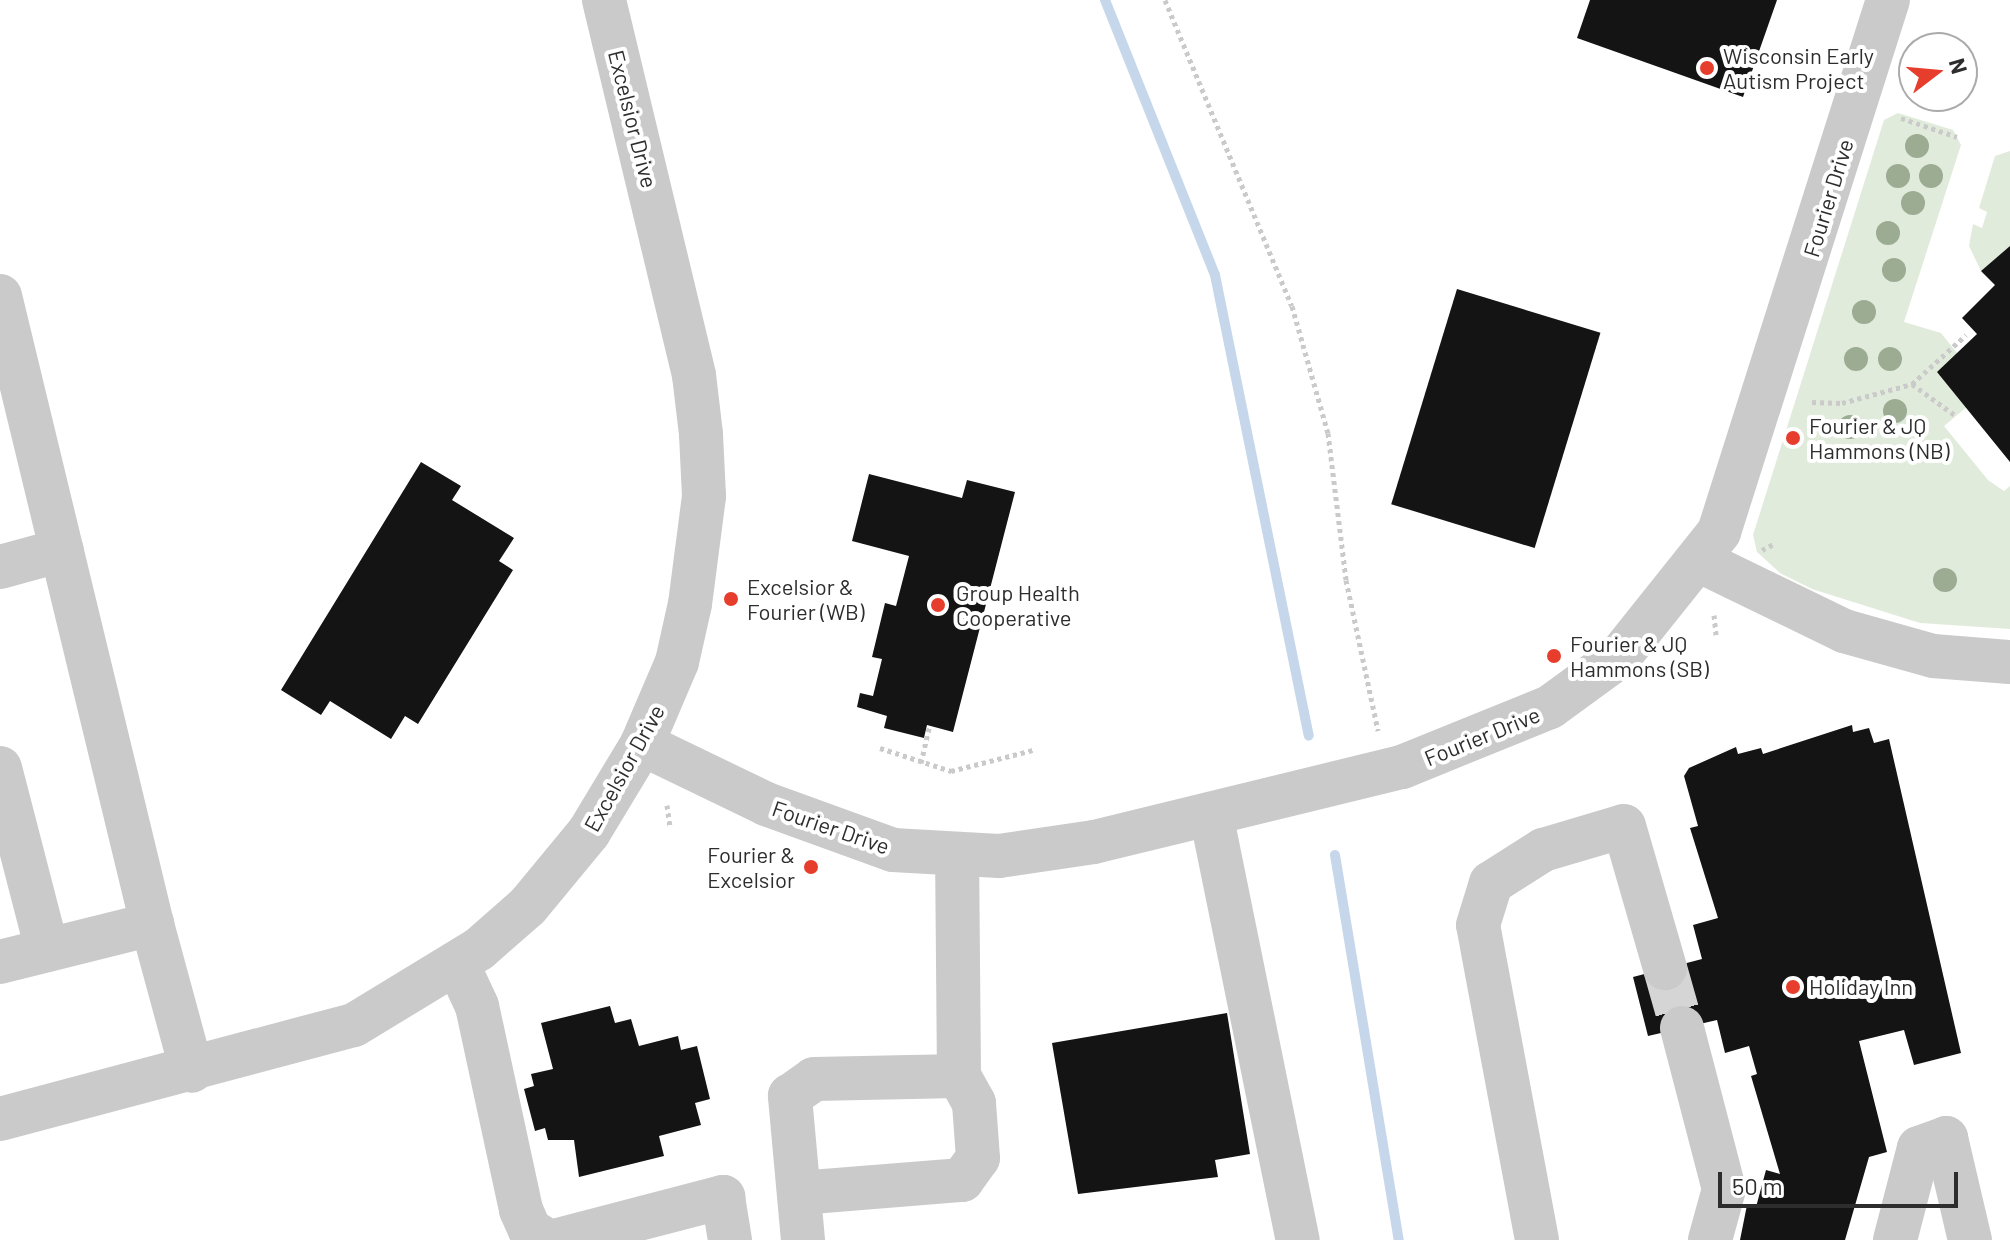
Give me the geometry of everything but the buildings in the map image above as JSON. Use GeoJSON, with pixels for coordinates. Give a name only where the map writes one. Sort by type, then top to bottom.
{"type":"FeatureCollection","features":[{"type":"Feature","properties":{"kind":"street","name":"Excelsior Drive"},"geometry":{"type":"LineString","coordinates":[[0,1119],[192,1071],[354,1025],[457,963],[528,906],[566,862],[642,744],[677,662],[690,604],[704,496],[701,434],[694,375],[604,0]]}},
{"type":"Feature","properties":{"kind":"street","name":"Fourier Drive"},"geometry":{"type":"LineString","coordinates":[[642,744],[838,832],[893,850],[957,856],[1050,852],[1211,814],[1447,754],[1550,707],[1620,656],[1702,562],[1743,466],[1888,0]]}},
{"type":"Feature","properties":{"kind":"street"},"geometry":{"type":"LineString","coordinates":[[0,296],[12,395],[62,550],[152,924],[192,1071]]}},
{"type":"Feature","properties":{"kind":"street"},"geometry":{"type":"LineString","coordinates":[[0,567],[62,550]]}},
{"type":"Feature","properties":{"kind":"street"},"geometry":{"type":"LineString","coordinates":[[1702,562],[1844,631],[1933,656],[2010,662]]}},
{"type":"Feature","properties":{"kind":"street"},"geometry":{"type":"LineString","coordinates":[[0,768],[47,950]]}},
{"type":"Feature","properties":{"kind":"street"},"geometry":{"type":"LineString","coordinates":[[1211,814],[1290,1239]]}},
{"type":"Feature","properties":{"kind":"street"},"geometry":{"type":"LineString","coordinates":[[1537,1240],[1478,925],[1491,883],[1543,850],[1624,826],[1665,968]]}},
{"type":"Feature","properties":{"kind":"street"},"geometry":{"type":"LineString","coordinates":[[799,1193],[962,1180],[978,1158],[974,1103],[959,1076],[957,856]]}},
{"type":"Feature","properties":{"kind":"street"},"geometry":{"type":"LineString","coordinates":[[0,962],[152,924]]}},
{"type":"Feature","properties":{"kind":"street"},"geometry":{"type":"LineString","coordinates":[[457,963],[477,1006],[521,1210],[530,1230],[546,1240]]}},
{"type":"Feature","properties":{"kind":"street"},"geometry":{"type":"LineString","coordinates":[[1682,1028],[1724,1189],[1710,1240]]}},
{"type":"Feature","properties":{"kind":"street"},"geometry":{"type":"LineString","coordinates":[[803,1240],[790,1096],[814,1079],[959,1076]]}},
{"type":"Feature","properties":{"kind":"street"},"geometry":{"type":"LineString","coordinates":[[1895,1240],[1919,1148],[1946,1138],[1970,1240]]}},
{"type":"Feature","properties":{"kind":"street"},"geometry":{"type":"LineString","coordinates":[[558,1240],[723,1197],[730,1240]]}},
{"type":"Feature","properties":{"kind":"path"},"geometry":{"type":"LineString","coordinates":[[1165,0],[1292,306],[1328,433],[1346,580],[1378,731]]}},
{"type":"Feature","properties":{"kind":"path"},"geometry":{"type":"LineString","coordinates":[[1901,118],[1957,137]]}},
{"type":"Feature","properties":{"kind":"path"},"geometry":{"type":"LineString","coordinates":[[1812,402],[1842,403],[1912,384],[1966,335]]}},
{"type":"Feature","properties":{"kind":"path"},"geometry":{"type":"LineString","coordinates":[[1912,384],[1956,416]]}},
{"type":"Feature","properties":{"kind":"path"},"geometry":{"type":"LineString","coordinates":[[1714,615],[1716,635]]}},
{"type":"Feature","properties":{"kind":"path"},"geometry":{"type":"LineString","coordinates":[[921,763],[929,728]]}},
{"type":"Feature","properties":{"kind":"path"},"geometry":{"type":"LineString","coordinates":[[880,748],[951,771],[1033,750]]}},
{"type":"Feature","properties":{"kind":"path"},"geometry":{"type":"LineString","coordinates":[[667,805],[670,826]]}},
{"type":"Feature","properties":{"kind":"green space"},"geometry":{"type":"Polygon","coordinates":[[[1898,113],[1953,130],[1961,145],[1904,322],[1941,333],[1957,353],[1968,406],[1944,426],[1988,480],[2004,491],[2010,486],[2010,629],[1920,623],[1812,589],[1780,573],[1757,552],[1753,535],[1884,120],[1898,113]]]}},
{"type":"Feature","properties":{"kind":"green space"},"geometry":{"type":"Polygon","coordinates":[[[2010,151],[2010,246],[1981,271],[1969,246],[1973,224],[1982,228],[1987,212],[1979,208],[1995,156],[2010,151]]]}},
{"type":"Feature","properties":{"kind":"waterway"},"geometry":{"type":"LineString","coordinates":[[1105,0],[1215,275],[1309,735]]}},
{"type":"Feature","properties":{"kind":"waterway"},"geometry":{"type":"LineString","coordinates":[[1335,855],[1399,1240]]}},
{"type":"Feature","properties":{"kind":"tunnel"},"geometry":{"type":"LineString","coordinates":[[1665,968],[1682,1028]]}},
{"type":"Feature","properties":{"kind":"place","name":"Wisconsin Early Autism Project"},"geometry":{"type":"Point","coordinates":[1707,68]}},
{"type":"Feature","properties":{"kind":"place","name":"Fourier & JQ Hammons (NB)"},"geometry":{"type":"Point","coordinates":[1793,438]}},
{"type":"Feature","properties":{"kind":"place","name":"Excelsior & Fourier (WB)"},"geometry":{"type":"Point","coordinates":[731,599]}},
{"type":"Feature","properties":{"kind":"place","name":"Group Health Cooperative"},"geometry":{"type":"Point","coordinates":[938,605]}},
{"type":"Feature","properties":{"kind":"place","name":"Fourier & JQ Hammons (SB)"},"geometry":{"type":"Point","coordinates":[1554,656]}},
{"type":"Feature","properties":{"kind":"place","name":"Fourier & Excelsior"},"geometry":{"type":"Point","coordinates":[811,867]}},
{"type":"Feature","properties":{"kind":"place","name":"Holiday Inn"},"geometry":{"type":"Point","coordinates":[1793,987]}}]}
